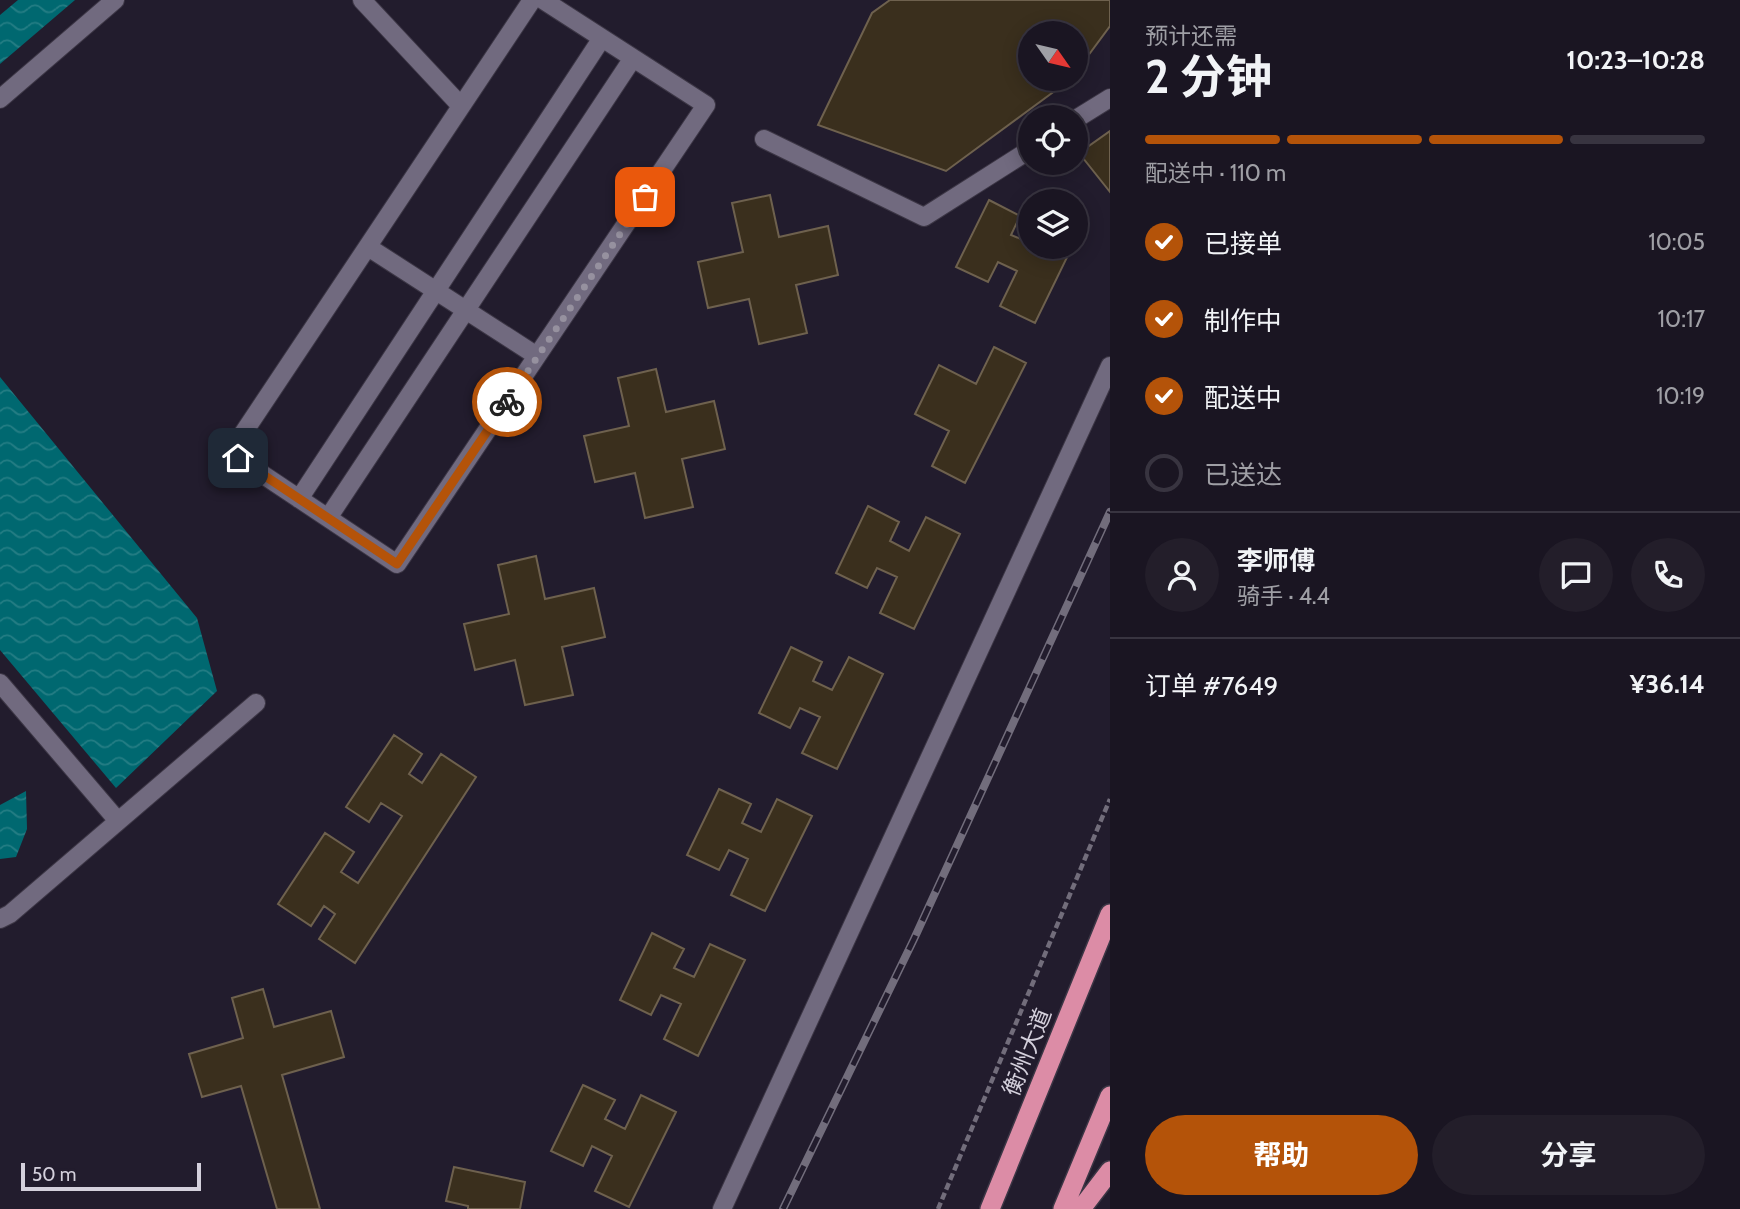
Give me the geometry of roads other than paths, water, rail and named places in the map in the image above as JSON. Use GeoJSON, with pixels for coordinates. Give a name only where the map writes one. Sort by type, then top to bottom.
{"type":"FeatureCollection","features":[{"type":"Feature","properties":{"kind":"highway","name":"衡州大道"},"geometry":{"type":"LineString","coordinates":[[990,1209],[1110,914]]}},
{"type":"Feature","properties":{"kind":"highway"},"geometry":{"type":"LineString","coordinates":[[1063,1209],[1110,1096]]}},
{"type":"Feature","properties":{"kind":"highway"},"geometry":{"type":"LineString","coordinates":[[1082,1209],[1110,1171]]}},
{"type":"Feature","properties":{"kind":"street"},"geometry":{"type":"LineString","coordinates":[[0,99],[115,0]]}},
{"type":"Feature","properties":{"kind":"street"},"geometry":{"type":"LineString","coordinates":[[362,0],[461,106]]}},
{"type":"Feature","properties":{"kind":"street"},"geometry":{"type":"LineString","coordinates":[[532,0],[238,442],[238,458],[397,564],[706,106],[543,0]]}},
{"type":"Feature","properties":{"kind":"street"},"geometry":{"type":"LineString","coordinates":[[299,499],[603,38]]}},
{"type":"Feature","properties":{"kind":"street"},"geometry":{"type":"LineString","coordinates":[[328,518],[633,58]]}},
{"type":"Feature","properties":{"kind":"street"},"geometry":{"type":"LineString","coordinates":[[1088,112],[1110,98]]}},
{"type":"Feature","properties":{"kind":"street"},"geometry":{"type":"LineString","coordinates":[[764,139],[924,217],[1018,157]]}},
{"type":"Feature","properties":{"kind":"street"},"geometry":{"type":"LineString","coordinates":[[368,247],[537,356]]}},
{"type":"Feature","properties":{"kind":"street"},"geometry":{"type":"LineString","coordinates":[[722,1209],[1110,366]]}},
{"type":"Feature","properties":{"kind":"street"},"geometry":{"type":"LineString","coordinates":[[0,683],[118,821]]}},
{"type":"Feature","properties":{"kind":"street"},"geometry":{"type":"LineString","coordinates":[[0,919],[10,915],[256,703]]}},
{"type":"Feature","properties":{"kind":"water"},"geometry":{"type":"Polygon","coordinates":[[[18,0],[75,0],[0,64],[0,15],[18,0]]]}},
{"type":"Feature","properties":{"kind":"water"},"geometry":{"type":"Polygon","coordinates":[[[0,377],[197,618],[217,691],[116,788],[0,650],[0,377]]]}},
{"type":"Feature","properties":{"kind":"water"},"geometry":{"type":"Polygon","coordinates":[[[26,791],[27,829],[16,857],[0,859],[0,805],[26,791]]]}},
{"type":"Feature","properties":{"kind":"railway"},"geometry":{"type":"LineString","coordinates":[[783,1209],[914,939],[1110,512]]}}]}
